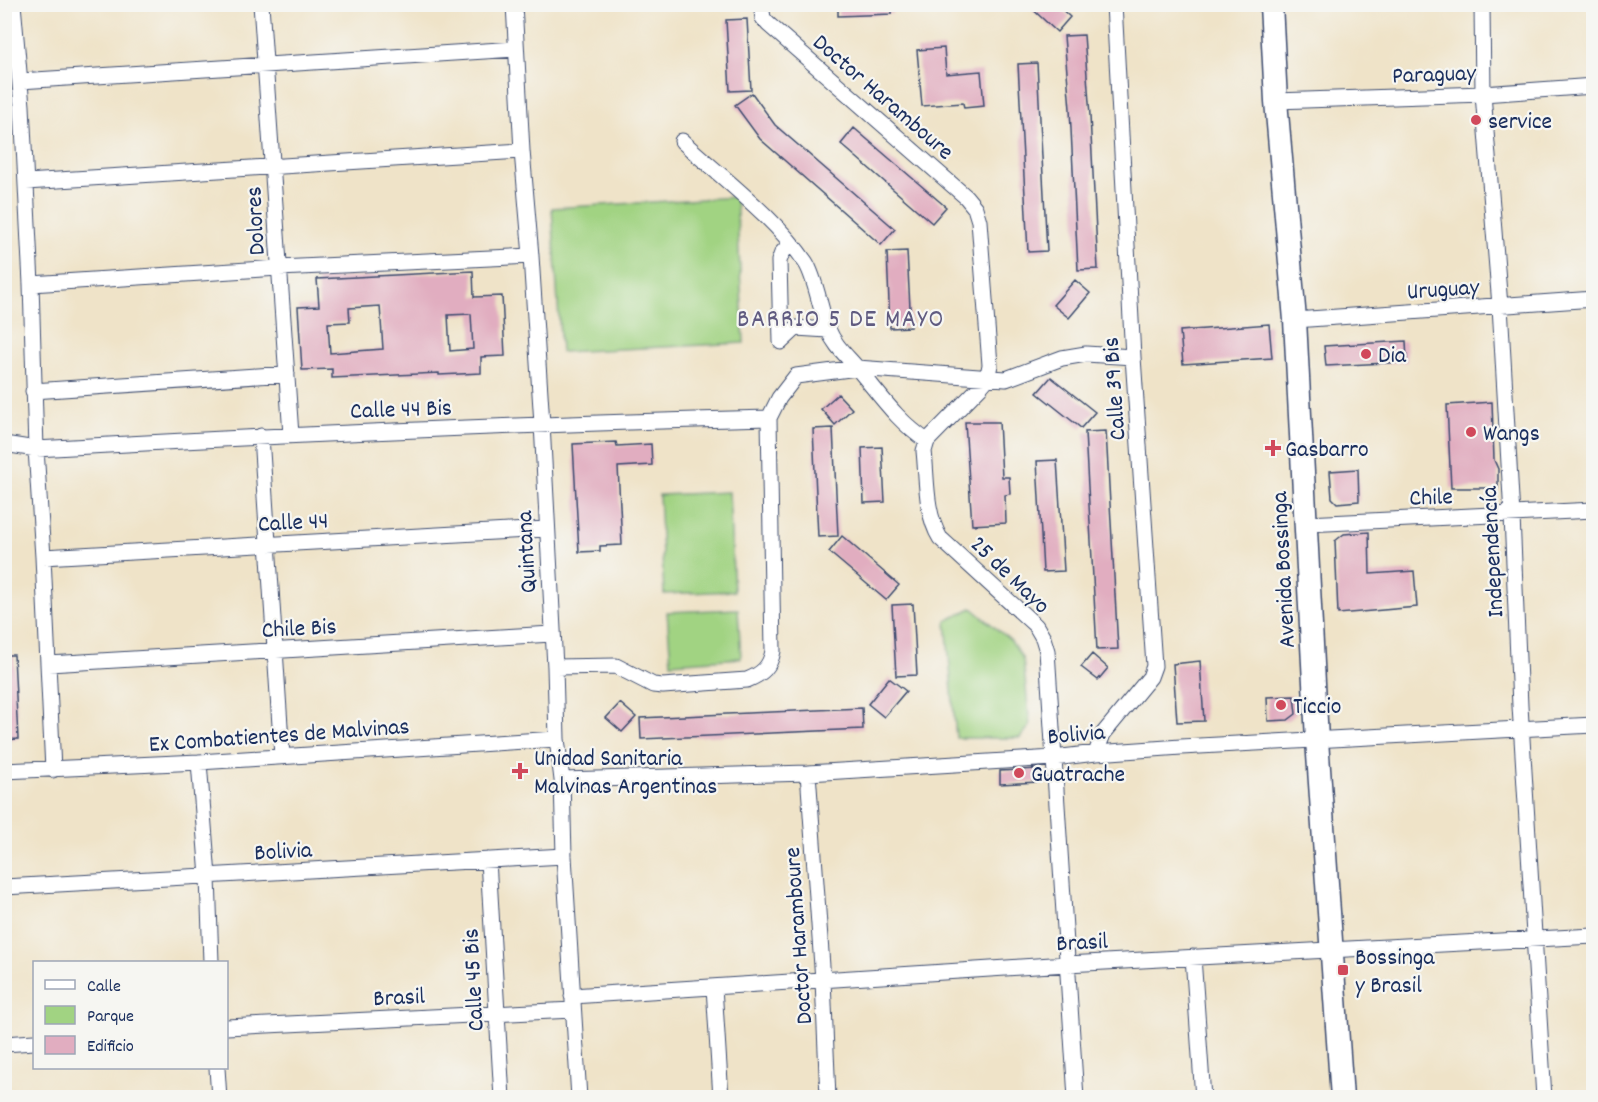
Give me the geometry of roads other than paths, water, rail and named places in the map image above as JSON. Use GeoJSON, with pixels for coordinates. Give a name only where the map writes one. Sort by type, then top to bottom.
{"type":"FeatureCollection","features":[{"type":"Feature","properties":{"kind":"main road","name":"Avenida Bossinga"},"geometry":{"type":"LineString","coordinates":[[1271,4],[1276,100],[1295,320],[1317,740],[1342,1098]]}},
{"type":"Feature","properties":{"kind":"street"},"geometry":{"type":"LineString","coordinates":[[13,4],[26,182],[33,391],[53,770]]}},
{"type":"Feature","properties":{"kind":"street","name":"Dolores"},"geometry":{"type":"LineString","coordinates":[[261,4],[291,435]]}},
{"type":"Feature","properties":{"kind":"street","name":"Quintana"},"geometry":{"type":"LineString","coordinates":[[514,4],[542,424],[557,739],[562,780],[564,856],[579,1098]]}},
{"type":"Feature","properties":{"kind":"street","name":"Doctor Haramboure"},"geometry":{"type":"LineString","coordinates":[[761,4],[763,18],[768,24],[966,197],[975,208],[979,221],[990,365],[987,379]]}},
{"type":"Feature","properties":{"kind":"street","name":"Calle 39 Bis"},"geometry":{"type":"LineString","coordinates":[[1096,753],[1103,734],[1150,677],[1154,666],[1114,4]]}},
{"type":"Feature","properties":{"kind":"street","name":"Independencía"},"geometry":{"type":"LineString","coordinates":[[1482,4],[1483,94],[1500,306],[1521,730],[1544,1098]]}},
{"type":"Feature","properties":{"kind":"street"},"geometry":{"type":"LineString","coordinates":[[20,81],[516,49]]}},
{"type":"Feature","properties":{"kind":"street","name":"Paraguay"},"geometry":{"type":"LineString","coordinates":[[1276,100],[1483,94],[1593,86]]}},
{"type":"Feature","properties":{"kind":"street"},"geometry":{"type":"LineString","coordinates":[[682,141],[760,212],[807,265],[828,330],[839,348],[910,430],[927,441],[987,379]]}},
{"type":"Feature","properties":{"kind":"street"},"geometry":{"type":"LineString","coordinates":[[26,182],[522,151]]}},
{"type":"Feature","properties":{"kind":"street"},"geometry":{"type":"LineString","coordinates":[[790,244],[782,253],[779,261],[781,342],[796,328],[828,330]]}},
{"type":"Feature","properties":{"kind":"street"},"geometry":{"type":"LineString","coordinates":[[31,284],[279,268],[531,256]]}},
{"type":"Feature","properties":{"kind":"street","name":"Uruguay"},"geometry":{"type":"LineString","coordinates":[[1295,320],[1593,299]]}},
{"type":"Feature","properties":{"kind":"street"},"geometry":{"type":"LineString","coordinates":[[555,667],[616,666],[652,685],[663,686],[747,680],[757,676],[771,662],[773,651],[769,418],[779,398],[796,376],[857,368],[1006,379],[1062,358],[1086,354],[1134,357]]}},
{"type":"Feature","properties":{"kind":"street"},"geometry":{"type":"LineString","coordinates":[[33,391],[287,374]]}},
{"type":"Feature","properties":{"kind":"street","name":"Calle 44 Bis"},"geometry":{"type":"LineString","coordinates":[[4,444],[36,449],[261,436],[542,424],[769,418]]}},
{"type":"Feature","properties":{"kind":"street"},"geometry":{"type":"LineString","coordinates":[[261,436],[282,756]]}},
{"type":"Feature","properties":{"kind":"street","name":"25 de Mayo"},"geometry":{"type":"LineString","coordinates":[[927,441],[924,451],[933,526],[940,538],[1036,626],[1047,651],[1076,1098]]}},
{"type":"Feature","properties":{"kind":"street","name":"Chile"},"geometry":{"type":"LineString","coordinates":[[1307,524],[1512,516],[1593,510]]}},
{"type":"Feature","properties":{"kind":"street","name":"Calle 44"},"geometry":{"type":"LineString","coordinates":[[43,557],[546,529]]}},
{"type":"Feature","properties":{"kind":"street","name":"Chile Bis"},"geometry":{"type":"LineString","coordinates":[[49,664],[552,634]]}},
{"type":"Feature","properties":{"kind":"street","name":"Bolivia"},"geometry":{"type":"LineString","coordinates":[[562,780],[808,773],[1054,758],[1096,753],[1593,725]]}},
{"type":"Feature","properties":{"kind":"street","name":"Ex Combatientes de Malvinas"},"geometry":{"type":"LineString","coordinates":[[4,771],[199,762],[557,739]]}},
{"type":"Feature","properties":{"kind":"street"},"geometry":{"type":"LineString","coordinates":[[199,762],[208,877],[211,961]]}},
{"type":"Feature","properties":{"kind":"street","name":"Doctor Haramboure"},"geometry":{"type":"LineString","coordinates":[[808,773],[823,980],[828,1098]]}},
{"type":"Feature","properties":{"kind":"street","name":"Bolivia"},"geometry":{"type":"LineString","coordinates":[[4,887],[564,856]]}},
{"type":"Feature","properties":{"kind":"street","name":"Calle 45 Bis"},"geometry":{"type":"LineString","coordinates":[[488,860],[502,1098]]}},
{"type":"Feature","properties":{"kind":"street","name":"Brasil"},"geometry":{"type":"LineString","coordinates":[[228,1027],[496,1013],[714,987],[1067,964],[1593,936]]}},
{"type":"Feature","properties":{"kind":"street"},"geometry":{"type":"LineString","coordinates":[[1193,957],[1203,1098]]}},
{"type":"Feature","properties":{"kind":"street"},"geometry":{"type":"LineString","coordinates":[[714,987],[721,1098]]}},
{"type":"Feature","properties":{"kind":"street"},"geometry":{"type":"LineString","coordinates":[[4,1044],[33,1042]]}},
{"type":"Feature","properties":{"kind":"street"},"geometry":{"type":"LineString","coordinates":[[217,1069],[219,1098]]}},
{"type":"Feature","properties":{"kind":"place","name":"service"},"geometry":{"type":"Point","coordinates":[1476,120]}},
{"type":"Feature","properties":{"kind":"place","name":"Dia"},"geometry":{"type":"Point","coordinates":[1366,354]}},
{"type":"Feature","properties":{"kind":"place","name":"Wangs"},"geometry":{"type":"Point","coordinates":[1471,432]}},
{"type":"Feature","properties":{"kind":"place","name":"Gasbarro"},"geometry":{"type":"Point","coordinates":[1273,448]}},
{"type":"Feature","properties":{"kind":"place","name":"Ticcio"},"geometry":{"type":"Point","coordinates":[1281,705]}},
{"type":"Feature","properties":{"kind":"place","name":"Unidad Sanitaria Malvinas Argentinas"},"geometry":{"type":"Point","coordinates":[520,771]}},
{"type":"Feature","properties":{"kind":"place","name":"Guatrache"},"geometry":{"type":"Point","coordinates":[1019,773]}},
{"type":"Feature","properties":{"kind":"place","name":"Bossinga y Brasil"},"geometry":{"type":"Point","coordinates":[1343,970]}},
{"type":"Feature","properties":{"kind":"district","name":"BARRIO 5 DE MAYO"},"geometry":{"type":"Point","coordinates":[841,317]}}]}
